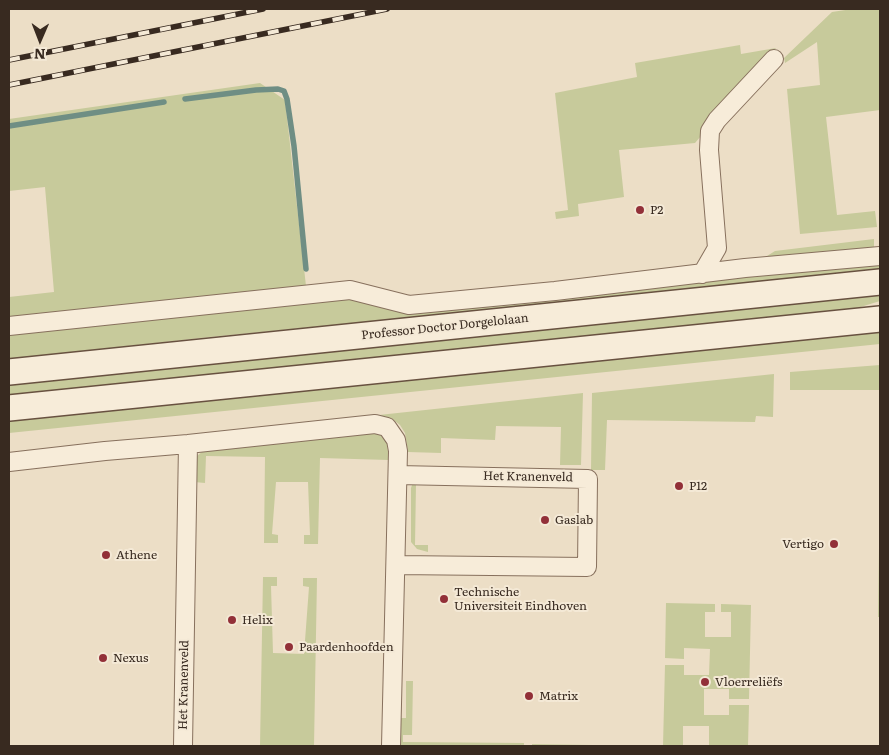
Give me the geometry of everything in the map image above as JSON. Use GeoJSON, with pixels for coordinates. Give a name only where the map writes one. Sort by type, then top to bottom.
{"type":"FeatureCollection","features":[{"type":"Feature","properties":{"kind":"main road","name":"Professor Doctor Dorgelolaan"},"geometry":{"type":"LineString","coordinates":[[9,372],[880,282]]}},
{"type":"Feature","properties":{"kind":"main road"},"geometry":{"type":"LineString","coordinates":[[9,408],[880,319]]}},
{"type":"Feature","properties":{"kind":"street"},"geometry":{"type":"LineString","coordinates":[[702,274],[716,248],[708,150],[710,131],[717,120],[774,59]]}},
{"type":"Feature","properties":{"kind":"street","name":"Professor Doctor Dorgelolaan"},"geometry":{"type":"LineString","coordinates":[[9,326],[350,290],[409,305],[555,291],[744,268],[880,256]]}},
{"type":"Feature","properties":{"kind":"street"},"geometry":{"type":"LineString","coordinates":[[9,462],[105,450],[188,444],[375,424],[387,427],[396,440],[398,451],[392,746]]}},
{"type":"Feature","properties":{"kind":"street","name":"Het Kranenveld"},"geometry":{"type":"LineString","coordinates":[[183,746],[188,444]]}},
{"type":"Feature","properties":{"kind":"street","name":"Het Kranenveld"},"geometry":{"type":"LineString","coordinates":[[396,565],[587,567],[588,479],[398,474]]}},
{"type":"Feature","properties":{"kind":"green space"},"geometry":{"type":"Polygon","coordinates":[[[852,9],[880,9],[880,110],[826,117],[837,215],[875,211],[877,227],[800,234],[787,89],[820,85],[817,42],[785,63],[784,58],[832,12],[852,9]]]}},
{"type":"Feature","properties":{"kind":"green space"},"geometry":{"type":"Polygon","coordinates":[[[740,45],[741,54],[776,48],[695,143],[619,150],[624,197],[578,204],[579,216],[556,219],[555,212],[568,210],[555,93],[637,77],[635,63],[740,45]]]}},
{"type":"Feature","properties":{"kind":"green space"},"geometry":{"type":"Polygon","coordinates":[[[260,83],[285,100],[306,286],[9,318],[9,297],[54,292],[45,187],[9,191],[9,119],[260,83]]]}},
{"type":"Feature","properties":{"kind":"green space"},"geometry":{"type":"Polygon","coordinates":[[[874,239],[874,249],[759,261],[775,251],[874,239]]]}},
{"type":"Feature","properties":{"kind":"green space"},"geometry":{"type":"Polygon","coordinates":[[[880,265],[880,272],[210,337],[9,359],[9,334],[340,299],[360,299],[374,302],[832,266],[880,265]]]}},
{"type":"Feature","properties":{"kind":"green space"},"geometry":{"type":"Polygon","coordinates":[[[880,292],[880,301],[844,312],[9,398],[9,382],[880,292]]]}},
{"type":"Feature","properties":{"kind":"green space"},"geometry":{"type":"Polygon","coordinates":[[[880,328],[880,344],[9,433],[9,417],[880,328]]]}},
{"type":"Feature","properties":{"kind":"green space"},"geometry":{"type":"Polygon","coordinates":[[[880,365],[880,390],[790,390],[790,372],[880,365]]]}},
{"type":"Feature","properties":{"kind":"green space"},"geometry":{"type":"Polygon","coordinates":[[[774,374],[773,417],[756,416],[755,422],[607,420],[605,470],[591,470],[592,393],[774,374]]]}},
{"type":"Feature","properties":{"kind":"green space"},"geometry":{"type":"Polygon","coordinates":[[[583,393],[581,465],[560,465],[561,427],[496,426],[495,440],[441,438],[441,453],[408,452],[405,433],[400,425],[391,418],[379,415],[583,393]]]}},
{"type":"Feature","properties":{"kind":"green space"},"geometry":{"type":"Polygon","coordinates":[[[380,434],[387,443],[389,460],[320,458],[318,544],[304,544],[304,535],[310,535],[308,482],[276,482],[272,534],[278,535],[278,543],[264,543],[265,457],[206,456],[205,483],[194,482],[195,461],[197,456],[203,451],[380,434]]]}},
{"type":"Feature","properties":{"kind":"green space"},"geometry":{"type":"Polygon","coordinates":[[[880,478],[880,617],[878,617],[880,478]]]}},
{"type":"Feature","properties":{"kind":"green space"},"geometry":{"type":"Polygon","coordinates":[[[416,484],[415,545],[428,545],[428,552],[417,549],[411,542],[411,488],[412,485],[416,484]]]}},
{"type":"Feature","properties":{"kind":"green space"},"geometry":{"type":"Polygon","coordinates":[[[263,577],[277,577],[277,586],[271,586],[273,653],[304,654],[309,587],[303,586],[303,578],[317,578],[314,746],[260,746],[263,577]]]}},
{"type":"Feature","properties":{"kind":"green space"},"geometry":{"type":"Polygon","coordinates":[[[666,603],[715,604],[715,612],[705,612],[705,637],[731,637],[731,612],[721,612],[721,604],[751,605],[749,699],[729,699],[729,689],[704,689],[704,715],[729,715],[729,705],[749,705],[748,746],[709,746],[709,726],[683,726],[683,746],[663,746],[665,665],[684,665],[684,675],[709,675],[710,649],[684,648],[684,659],[665,658],[666,603]]]}},
{"type":"Feature","properties":{"kind":"green space"},"geometry":{"type":"Polygon","coordinates":[[[406,681],[413,681],[412,735],[403,735],[403,742],[524,743],[524,746],[399,746],[399,718],[406,718],[406,681]]]}},
{"type":"Feature","properties":{"kind":"green space"},"geometry":{"type":"Polygon","coordinates":[[[532,744],[653,746],[532,746],[532,744]]]}},
{"type":"Feature","properties":{"kind":"waterway"},"geometry":{"type":"LineString","coordinates":[[185,99],[256,90],[278,89],[284,91],[287,99],[294,146],[306,269]]}},
{"type":"Feature","properties":{"kind":"waterway"},"geometry":{"type":"LineString","coordinates":[[9,126],[164,102]]}},
{"type":"Feature","properties":{"kind":"railway"},"geometry":{"type":"LineString","coordinates":[[9,60],[263,9]]}},
{"type":"Feature","properties":{"kind":"railway"},"geometry":{"type":"LineString","coordinates":[[9,85],[387,9]]}},
{"type":"Feature","properties":{"kind":"place","name":"P2"},"geometry":{"type":"Point","coordinates":[640,210]}},
{"type":"Feature","properties":{"kind":"place","name":"P12"},"geometry":{"type":"Point","coordinates":[679,486]}},
{"type":"Feature","properties":{"kind":"place","name":"Gaslab"},"geometry":{"type":"Point","coordinates":[545,520]}},
{"type":"Feature","properties":{"kind":"place","name":"Vertigo"},"geometry":{"type":"Point","coordinates":[834,544]}},
{"type":"Feature","properties":{"kind":"place","name":"Athene"},"geometry":{"type":"Point","coordinates":[106,555]}},
{"type":"Feature","properties":{"kind":"place","name":"Technische Universiteit Eindhoven"},"geometry":{"type":"Point","coordinates":[444,599]}},
{"type":"Feature","properties":{"kind":"place","name":"Helix"},"geometry":{"type":"Point","coordinates":[232,620]}},
{"type":"Feature","properties":{"kind":"place","name":"Paardenhoofden"},"geometry":{"type":"Point","coordinates":[289,647]}},
{"type":"Feature","properties":{"kind":"place","name":"Nexus"},"geometry":{"type":"Point","coordinates":[103,658]}},
{"type":"Feature","properties":{"kind":"place","name":"Vloerreliëfs"},"geometry":{"type":"Point","coordinates":[705,682]}},
{"type":"Feature","properties":{"kind":"place","name":"Matrix"},"geometry":{"type":"Point","coordinates":[529,696]}}]}
